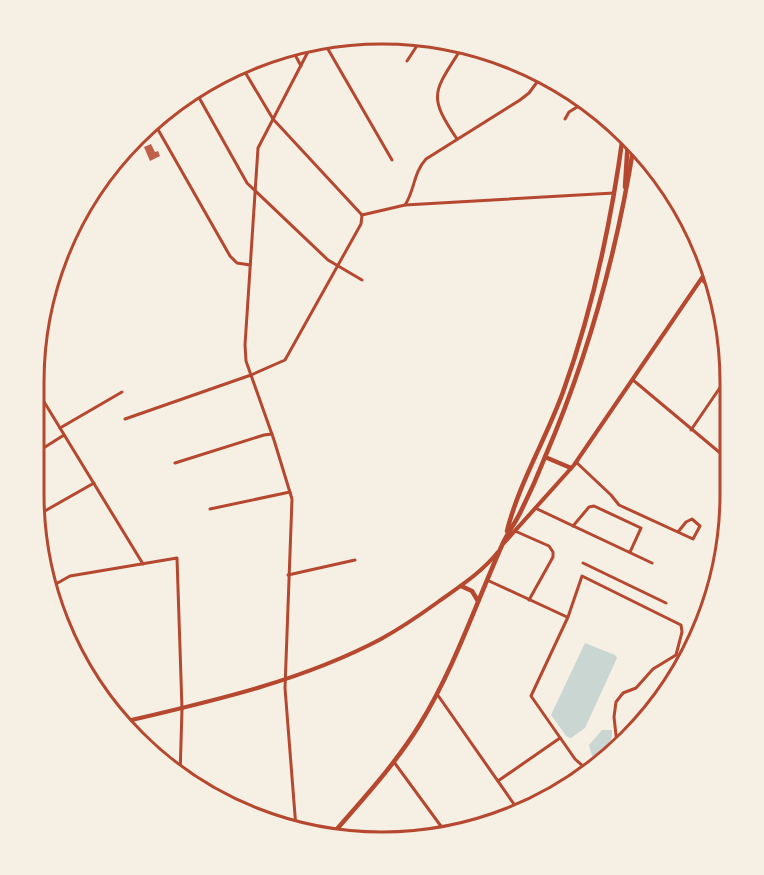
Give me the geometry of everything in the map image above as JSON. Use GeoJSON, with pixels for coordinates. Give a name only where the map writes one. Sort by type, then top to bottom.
{"type":"FeatureCollection","features":[{"type":"Feature","properties":{"kind":"main road"},"geometry":{"type":"LineString","coordinates":[[506,537],[512,511],[550,424],[578,349],[602,260],[622,144]]}},
{"type":"Feature","properties":{"kind":"main road"},"geometry":{"type":"LineString","coordinates":[[625,195],[627,149]]}},
{"type":"Feature","properties":{"kind":"main road"},"geometry":{"type":"LineString","coordinates":[[337,829],[393,762],[415,732],[437,694],[506,537],[520,513],[545,457],[570,397],[609,270],[632,155]]}},
{"type":"Feature","properties":{"kind":"main road"},"geometry":{"type":"LineString","coordinates":[[132,720],[182,709],[336,660],[380,639],[412,620],[482,570],[576,462],[704,275]]}},
{"type":"Feature","properties":{"kind":"main road"},"geometry":{"type":"LineString","coordinates":[[545,457],[571,468]]}},
{"type":"Feature","properties":{"kind":"main road"},"geometry":{"type":"LineString","coordinates":[[461,586],[472,591],[478,601]]}},
{"type":"Feature","properties":{"kind":"street"},"geometry":{"type":"LineString","coordinates":[[407,61],[417,45]]}},
{"type":"Feature","properties":{"kind":"street"},"geometry":{"type":"LineString","coordinates":[[327,48],[392,160]]}},
{"type":"Feature","properties":{"kind":"street"},"geometry":{"type":"LineString","coordinates":[[295,820],[285,678],[292,505],[290,492],[251,375],[245,349],[258,148],[308,52]]}},
{"type":"Feature","properties":{"kind":"street"},"geometry":{"type":"LineString","coordinates":[[457,139],[436,101],[440,83],[459,52]]}},
{"type":"Feature","properties":{"kind":"street"},"geometry":{"type":"LineString","coordinates":[[294,55],[301,66]]}},
{"type":"Feature","properties":{"kind":"street"},"geometry":{"type":"LineString","coordinates":[[125,419],[251,375],[285,360],[362,224],[362,215],[273,119],[245,72]]}},
{"type":"Feature","properties":{"kind":"street"},"geometry":{"type":"LineString","coordinates":[[405,205],[411,196],[420,165],[433,153],[530,93],[538,81]]}},
{"type":"Feature","properties":{"kind":"street"},"geometry":{"type":"LineString","coordinates":[[199,98],[247,183],[328,260],[362,280]]}},
{"type":"Feature","properties":{"kind":"street"},"geometry":{"type":"LineString","coordinates":[[565,119],[569,112],[578,106]]}},
{"type":"Feature","properties":{"kind":"street"},"geometry":{"type":"LineString","coordinates":[[158,129],[232,260],[250,265]]}},
{"type":"Feature","properties":{"kind":"street"},"geometry":{"type":"LineString","coordinates":[[362,215],[405,205],[615,193]]}},
{"type":"Feature","properties":{"kind":"street"},"geometry":{"type":"LineString","coordinates":[[701,279],[706,284]]}},
{"type":"Feature","properties":{"kind":"street"},"geometry":{"type":"LineString","coordinates":[[633,380],[720,453]]}},
{"type":"Feature","properties":{"kind":"street"},"geometry":{"type":"LineString","coordinates":[[691,430],[720,388]]}},
{"type":"Feature","properties":{"kind":"street"},"geometry":{"type":"LineString","coordinates":[[60,428],[122,392]]}},
{"type":"Feature","properties":{"kind":"street"},"geometry":{"type":"LineString","coordinates":[[44,402],[142,564]]}},
{"type":"Feature","properties":{"kind":"street"},"geometry":{"type":"LineString","coordinates":[[175,463],[272,434]]}},
{"type":"Feature","properties":{"kind":"street"},"geometry":{"type":"LineString","coordinates":[[44,448],[64,435]]}},
{"type":"Feature","properties":{"kind":"street"},"geometry":{"type":"LineString","coordinates":[[576,462],[612,495],[619,505],[693,539],[700,526],[692,519],[686,522],[678,532]]}},
{"type":"Feature","properties":{"kind":"street"},"geometry":{"type":"LineString","coordinates":[[44,511],[94,483]]}},
{"type":"Feature","properties":{"kind":"street"},"geometry":{"type":"LineString","coordinates":[[210,509],[290,492]]}},
{"type":"Feature","properties":{"kind":"street"},"geometry":{"type":"LineString","coordinates":[[573,526],[589,507],[594,506],[641,528],[630,552]]}},
{"type":"Feature","properties":{"kind":"street"},"geometry":{"type":"LineString","coordinates":[[535,508],[652,563]]}},
{"type":"Feature","properties":{"kind":"street"},"geometry":{"type":"LineString","coordinates":[[515,531],[549,546],[553,552],[553,557],[529,600]]}},
{"type":"Feature","properties":{"kind":"street"},"geometry":{"type":"LineString","coordinates":[[56,584],[70,576],[177,558],[182,709],[180,765]]}},
{"type":"Feature","properties":{"kind":"street"},"geometry":{"type":"LineString","coordinates":[[288,575],[355,560]]}},
{"type":"Feature","properties":{"kind":"street"},"geometry":{"type":"LineString","coordinates":[[583,563],[666,603]]}},
{"type":"Feature","properties":{"kind":"street"},"geometry":{"type":"LineString","coordinates":[[582,766],[575,759],[531,696],[568,617],[582,576],[681,624],[682,632],[676,655],[653,669],[636,688],[623,693],[616,702],[615,737]]}},
{"type":"Feature","properties":{"kind":"street"},"geometry":{"type":"LineString","coordinates":[[487,580],[568,617]]}},
{"type":"Feature","properties":{"kind":"street"},"geometry":{"type":"LineString","coordinates":[[437,694],[515,805]]}},
{"type":"Feature","properties":{"kind":"street"},"geometry":{"type":"LineString","coordinates":[[498,781],[560,738]]}},
{"type":"Feature","properties":{"kind":"street"},"geometry":{"type":"LineString","coordinates":[[393,762],[441,826]]}},
{"type":"Feature","properties":{"kind":"shaded area"},"geometry":{"type":"Polygon","coordinates":[[[585,643],[615,655],[617,658],[585,728],[571,738],[567,737],[551,715],[585,643]]]}},
{"type":"Feature","properties":{"kind":"shaded area"},"geometry":{"type":"Polygon","coordinates":[[[602,730],[612,730],[611,742],[593,758],[589,745],[602,730]]]}},
{"type":"Feature","properties":{"kind":"building"},"geometry":{"type":"Polygon","coordinates":[[[151,144],[160,156],[150,161],[144,147],[151,144]]]}}]}
